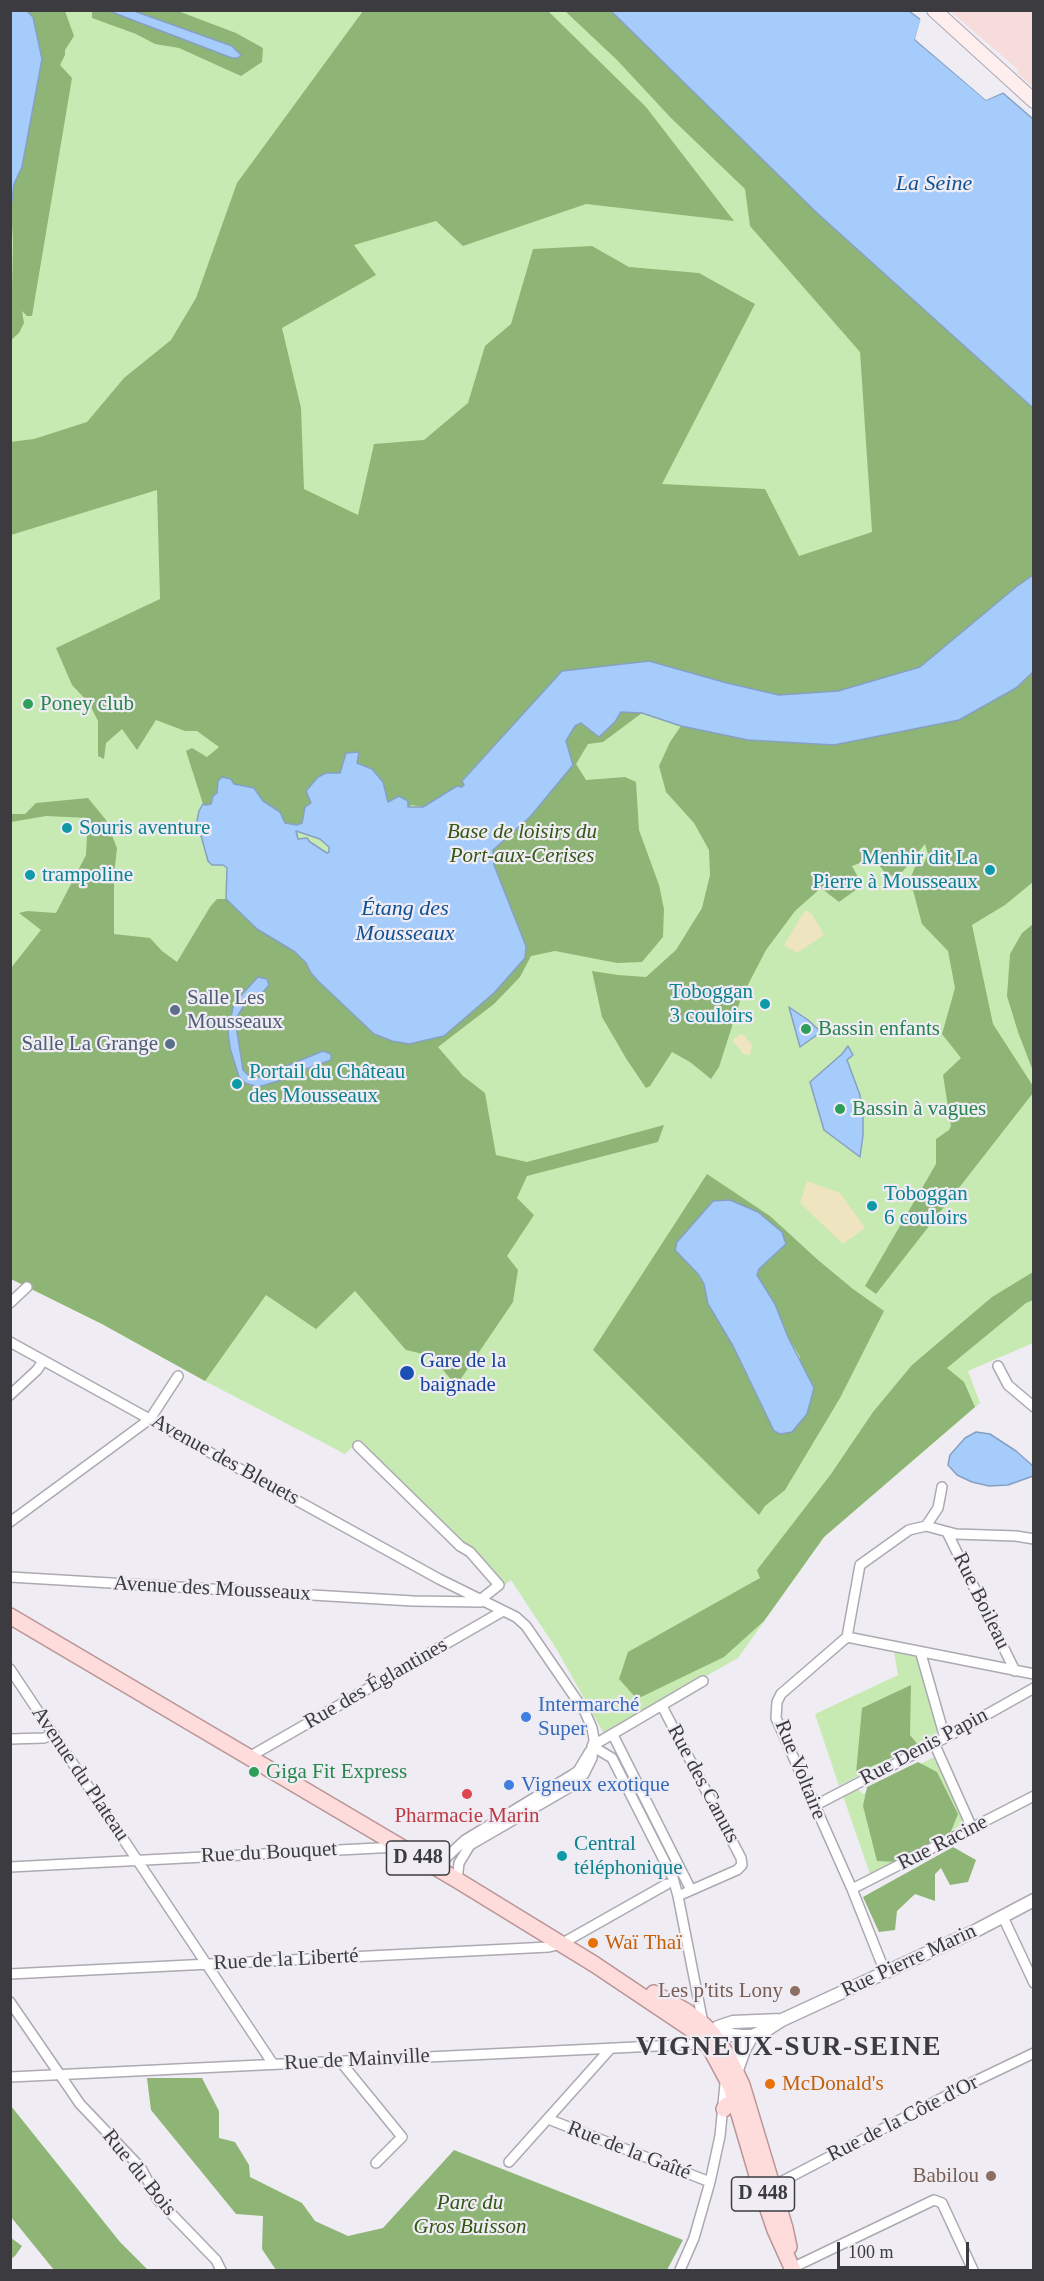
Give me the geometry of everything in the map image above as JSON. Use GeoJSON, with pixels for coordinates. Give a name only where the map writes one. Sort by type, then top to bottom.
{"type":"FeatureCollection","features":[{"type":"Feature","properties":{"kind":"main road"},"geometry":{"type":"LineString","coordinates":[[934,10],[1034,101]]}},
{"type":"Feature","properties":{"kind":"main road","name":"D 448"},"geometry":{"type":"LineString","coordinates":[[10,1616],[457,1880],[594,1964],[641,1996],[707,2034]]}},
{"type":"Feature","properties":{"kind":"main road","name":"D 448"},"geometry":{"type":"LineString","coordinates":[[594,1964],[627,1977],[686,2011],[707,2034],[730,2074],[775,2230],[793,2269]]}},
{"type":"Feature","properties":{"kind":"main road","name":"D 448"},"geometry":{"type":"LineString","coordinates":[[738,2106],[773,2186],[785,2228],[793,2269]]}},
{"type":"Feature","properties":{"kind":"street"},"geometry":{"type":"LineString","coordinates":[[10,1303],[27,1287]]}},
{"type":"Feature","properties":{"kind":"street","name":"Avenue des Bleuets"},"geometry":{"type":"LineString","coordinates":[[10,1342],[439,1579],[516,1617],[526,1626],[585,1712],[592,1728],[594,1739],[592,1746]]}},
{"type":"Feature","properties":{"kind":"street"},"geometry":{"type":"LineString","coordinates":[[10,1395],[37,1370],[43,1361]]}},
{"type":"Feature","properties":{"kind":"street"},"geometry":{"type":"LineString","coordinates":[[998,1366],[1008,1385],[1031,1402]]}},
{"type":"Feature","properties":{"kind":"street"},"geometry":{"type":"LineString","coordinates":[[10,1522],[150,1419],[178,1376]]}},
{"type":"Feature","properties":{"kind":"street"},"geometry":{"type":"LineString","coordinates":[[358,1446],[452,1538],[470,1552],[499,1585],[482,1601]]}},
{"type":"Feature","properties":{"kind":"street"},"geometry":{"type":"LineString","coordinates":[[926,1526],[938,1508],[942,1487]]}},
{"type":"Feature","properties":{"kind":"street"},"geometry":{"type":"LineString","coordinates":[[1034,1539],[1016,1536],[956,1534],[926,1526],[909,1530],[860,1566],[846,1637],[921,1654],[1034,1674]]}},
{"type":"Feature","properties":{"kind":"street","name":"Rue Boileau"},"geometry":{"type":"LineString","coordinates":[[947,1532],[1016,1671]]}},
{"type":"Feature","properties":{"kind":"street","name":"Avenue des Mousseaux"},"geometry":{"type":"LineString","coordinates":[[10,1577],[413,1601],[482,1601]]}},
{"type":"Feature","properties":{"kind":"street","name":"Rue des Églantines"},"geometry":{"type":"LineString","coordinates":[[245,1754],[503,1611]]}},
{"type":"Feature","properties":{"kind":"street","name":"Rue Voltaire"},"geometry":{"type":"LineString","coordinates":[[846,1637],[781,1694],[777,1702],[776,1718],[852,1889],[885,1972]]}},
{"type":"Feature","properties":{"kind":"street"},"geometry":{"type":"LineString","coordinates":[[921,1654],[945,1738]]}},
{"type":"Feature","properties":{"kind":"street","name":"Avenue du Plateau"},"geometry":{"type":"LineString","coordinates":[[10,1669],[273,2064]]}},
{"type":"Feature","properties":{"kind":"street","name":"Rue des Canuts"},"geometry":{"type":"LineString","coordinates":[[592,1746],[703,1681]]}},
{"type":"Feature","properties":{"kind":"street","name":"Rue Denis Papin"},"geometry":{"type":"LineString","coordinates":[[814,1806],[945,1738],[1034,1688]]}},
{"type":"Feature","properties":{"kind":"street","name":"Rue des Canuts"},"geometry":{"type":"LineString","coordinates":[[662,1706],[741,1858],[742,1865],[737,1870],[678,1896]]}},
{"type":"Feature","properties":{"kind":"street"},"geometry":{"type":"LineString","coordinates":[[10,1739],[44,1738],[54,1734]]}},
{"type":"Feature","properties":{"kind":"street"},"geometry":{"type":"LineString","coordinates":[[613,1735],[691,1890]]}},
{"type":"Feature","properties":{"kind":"street"},"geometry":{"type":"LineString","coordinates":[[934,1743],[972,1828]]}},
{"type":"Feature","properties":{"kind":"street"},"geometry":{"type":"LineString","coordinates":[[435,1868],[465,1840],[578,1771],[592,1746]]}},
{"type":"Feature","properties":{"kind":"street"},"geometry":{"type":"LineString","coordinates":[[457,1880],[459,1863],[470,1845],[579,1781],[590,1766],[592,1746]]}},
{"type":"Feature","properties":{"kind":"street"},"geometry":{"type":"LineString","coordinates":[[592,1746],[612,1758],[673,1878],[707,2034]]}},
{"type":"Feature","properties":{"kind":"street","name":"Rue Racine"},"geometry":{"type":"LineString","coordinates":[[852,1889],[1034,1796]]}},
{"type":"Feature","properties":{"kind":"street","name":"Rue du Bouquet"},"geometry":{"type":"LineString","coordinates":[[10,1867],[400,1847]]}},
{"type":"Feature","properties":{"kind":"street"},"geometry":{"type":"LineString","coordinates":[[561,1944],[667,1884]]}},
{"type":"Feature","properties":{"kind":"street","name":"Rue Pierre Marin"},"geometry":{"type":"LineString","coordinates":[[707,2034],[752,2036],[1003,1917],[1034,1900]]}},
{"type":"Feature","properties":{"kind":"street"},"geometry":{"type":"LineString","coordinates":[[1003,1917],[1034,1983]]}},
{"type":"Feature","properties":{"kind":"street","name":"Rue de la Liberté"},"geometry":{"type":"LineString","coordinates":[[10,1974],[549,1947],[561,1944]]}},
{"type":"Feature","properties":{"kind":"street","name":"Rue du Bois"},"geometry":{"type":"LineString","coordinates":[[10,2002],[80,2104],[141,2168],[158,2200],[216,2260],[221,2271]]}},
{"type":"Feature","properties":{"kind":"street","name":"Rue Pierre Marin"},"geometry":{"type":"LineString","coordinates":[[707,2034],[733,2022],[782,2020]]}},
{"type":"Feature","properties":{"kind":"street","name":"Rue de Mainville"},"geometry":{"type":"LineString","coordinates":[[10,2077],[696,2044],[707,2034]]}},
{"type":"Feature","properties":{"kind":"street"},"geometry":{"type":"LineString","coordinates":[[730,2074],[752,2036]]}},
{"type":"Feature","properties":{"kind":"street"},"geometry":{"type":"LineString","coordinates":[[508,2162],[611,2048]]}},
{"type":"Feature","properties":{"kind":"street","name":"Rue de la Côte d'Or"},"geometry":{"type":"LineString","coordinates":[[773,2186],[965,2086],[1034,2053]]}},
{"type":"Feature","properties":{"kind":"street"},"geometry":{"type":"LineString","coordinates":[[340,2061],[402,2137],[376,2163]]}},
{"type":"Feature","properties":{"kind":"street"},"geometry":{"type":"LineString","coordinates":[[720,2136],[738,2106]]}},
{"type":"Feature","properties":{"kind":"street"},"geometry":{"type":"LineString","coordinates":[[680,2271],[694,2238],[720,2136],[738,2106]]}},
{"type":"Feature","properties":{"kind":"street","name":"Rue de la Gaîté"},"geometry":{"type":"LineString","coordinates":[[548,2119],[710,2182]]}},
{"type":"Feature","properties":{"kind":"street"},"geometry":{"type":"LineString","coordinates":[[793,2269],[934,2199],[942,2203],[973,2271]]}},
{"type":"Feature","properties":{"kind":"shaded area"},"geometry":{"type":"Polygon","coordinates":[[[950,11],[1033,11],[1033,87],[1017,73],[1019,71],[1015,67],[950,11]]]}},
{"type":"Feature","properties":{"kind":"green space"},"geometry":{"type":"Polygon","coordinates":[[[92,10],[121,14],[232,58],[232,46],[134,11],[178,11],[236,33],[263,48],[262,62],[241,76],[179,48],[155,44],[136,34],[92,18],[92,10]]]}},
{"type":"Feature","properties":{"kind":"green space","name":"Base de loisirs du Port-aux-Cerises"},"geometry":{"type":"Polygon","coordinates":[[[11,11],[611,11],[1033,408],[1033,1343],[968,1371],[980,1403],[824,1537],[738,1658],[604,1734],[557,1650],[511,1580],[503,1586],[467,1545],[358,1441],[345,1454],[102,1324],[11,1279],[11,11]]]}},
{"type":"Feature","properties":{"kind":"green space"},"geometry":{"type":"Polygon","coordinates":[[[27,11],[65,11],[74,36],[65,50],[60,65],[72,78],[32,316],[27,316],[22,311],[24,323],[19,333],[11,340],[13,241],[11,208],[14,184],[22,167],[42,59],[33,17],[27,11]]]}},
{"type":"Feature","properties":{"kind":"green space"},"geometry":{"type":"Polygon","coordinates":[[[363,11],[548,11],[646,107],[734,221],[586,204],[463,246],[436,221],[354,245],[376,275],[282,328],[301,408],[304,489],[358,515],[374,444],[424,440],[468,403],[485,346],[511,324],[533,249],[592,246],[629,267],[699,273],[755,304],[662,484],[765,489],[799,556],[872,532],[860,352],[750,226],[745,189],[565,11],[611,11],[817,213],[1033,408],[1033,575],[920,667],[838,691],[779,695],[727,683],[563,671],[462,780],[464,785],[462,787],[457,786],[423,807],[412,805],[408,807],[388,802],[383,782],[372,769],[357,764],[340,773],[326,773],[311,803],[305,807],[300,825],[285,823],[280,812],[263,801],[254,788],[234,784],[219,787],[211,799],[211,804],[206,805],[203,804],[186,751],[192,748],[207,757],[219,747],[197,731],[185,731],[156,720],[137,750],[122,729],[106,743],[104,759],[98,756],[98,721],[89,703],[72,685],[56,648],[160,599],[157,490],[11,535],[10,442],[34,439],[87,422],[124,378],[171,340],[196,298],[237,183],[363,11]]]}},
{"type":"Feature","properties":{"kind":"green space"},"geometry":{"type":"Polygon","coordinates":[[[1033,672],[1033,882],[1005,905],[972,925],[993,1024],[1033,1086],[1033,1093],[876,1294],[865,1286],[936,1164],[936,1139],[951,1126],[943,1075],[961,1058],[942,1034],[955,988],[948,951],[922,924],[910,879],[915,867],[924,863],[928,854],[925,844],[903,871],[895,876],[887,875],[873,858],[852,866],[860,881],[857,889],[839,902],[821,888],[795,911],[766,950],[741,998],[719,1067],[711,1079],[690,1062],[672,1052],[650,1086],[646,1088],[602,1017],[592,971],[646,977],[676,950],[702,908],[710,875],[709,850],[694,823],[666,792],[659,766],[670,742],[681,726],[748,740],[897,731],[959,720],[1016,688],[1033,672]]]}},
{"type":"Feature","properties":{"kind":"green space"},"geometry":{"type":"Polygon","coordinates":[[[621,711],[642,713],[603,742],[588,744],[576,764],[586,780],[625,777],[636,782],[639,830],[659,885],[664,909],[663,937],[642,962],[617,963],[555,951],[531,956],[520,977],[494,1004],[438,1047],[463,1076],[485,1093],[496,1155],[527,1162],[664,1125],[658,1142],[527,1176],[517,1198],[534,1215],[507,1256],[518,1270],[513,1302],[456,1386],[432,1356],[406,1350],[355,1291],[316,1329],[266,1295],[205,1381],[102,1324],[11,1279],[11,968],[41,930],[19,913],[27,911],[56,913],[86,855],[88,818],[46,816],[11,822],[11,814],[25,814],[36,803],[88,798],[106,820],[117,848],[114,875],[114,934],[150,938],[177,962],[210,907],[217,899],[226,899],[257,929],[295,952],[306,963],[311,973],[494,865],[493,850],[530,817],[572,760],[566,741],[575,726],[581,723],[599,737],[615,722],[621,711]]]}},
{"type":"Feature","properties":{"kind":"green space"},"geometry":{"type":"Polygon","coordinates":[[[1033,924],[1033,1071],[1007,996],[1010,954],[1022,933],[1033,924]]]}},
{"type":"Feature","properties":{"kind":"green space"},"geometry":{"type":"Polygon","coordinates":[[[707,1174],[770,1216],[818,1260],[884,1311],[840,1398],[785,1490],[765,1506],[759,1515],[593,1350],[707,1174]],[[713,1201],[693,1224],[692,1266],[704,1284],[774,1431],[800,1357],[788,1337],[775,1304],[757,1278],[759,1269],[713,1201]]]}},
{"type":"Feature","properties":{"kind":"green space"},"geometry":{"type":"Polygon","coordinates":[[[1033,1272],[1033,1300],[1026,1303],[947,1368],[964,1382],[975,1407],[824,1537],[764,1621],[724,1657],[637,1699],[619,1679],[628,1652],[760,1578],[757,1570],[831,1474],[873,1412],[912,1365],[992,1297],[1033,1272]]]}},
{"type":"Feature","properties":{"kind":"green space"},"geometry":{"type":"Polygon","coordinates":[[[894,1652],[917,1657],[938,1733],[839,1786],[815,1714],[898,1675],[894,1652]]]}},
{"type":"Feature","properties":{"kind":"green space"},"geometry":{"type":"Polygon","coordinates":[[[911,1685],[910,1735],[919,1746],[856,1773],[862,1708],[911,1685]]]}},
{"type":"Feature","properties":{"kind":"green space"},"geometry":{"type":"Polygon","coordinates":[[[936,1756],[967,1822],[870,1874],[843,1796],[857,1788],[863,1794],[936,1756]]]}},
{"type":"Feature","properties":{"kind":"green space"},"geometry":{"type":"Polygon","coordinates":[[[918,1762],[937,1772],[958,1814],[950,1834],[898,1862],[877,1861],[863,1806],[867,1787],[918,1762]]]}},
{"type":"Feature","properties":{"kind":"green space"},"geometry":{"type":"Polygon","coordinates":[[[953,1847],[976,1860],[968,1882],[950,1885],[941,1868],[935,1874],[935,1901],[915,1894],[897,1911],[895,1930],[879,1932],[863,1897],[953,1847]]]}},
{"type":"Feature","properties":{"kind":"green space","name":"Parc du Gros Buisson"},"geometry":{"type":"Polygon","coordinates":[[[147,2078],[202,2078],[219,2111],[219,2138],[235,2142],[249,2165],[250,2177],[302,2203],[315,2221],[348,2236],[383,2228],[454,2150],[683,2240],[667,2270],[276,2270],[262,2249],[263,2216],[236,2214],[151,2110],[147,2078]]]}},
{"type":"Feature","properties":{"kind":"green space"},"geometry":{"type":"Polygon","coordinates":[[[11,2106],[120,2242],[148,2270],[54,2270],[11,2217],[11,2106]]]}},
{"type":"Feature","properties":{"kind":"green space"},"geometry":{"type":"Polygon","coordinates":[[[10,2237],[22,2246],[11,2259],[10,2237]]]}},
{"type":"Feature","properties":{"kind":"sand"},"geometry":{"type":"Polygon","coordinates":[[[805,910],[812,914],[824,935],[797,953],[784,945],[805,910]]]}},
{"type":"Feature","properties":{"kind":"sand"},"geometry":{"type":"Polygon","coordinates":[[[742,1033],[752,1045],[750,1055],[743,1054],[732,1040],[742,1033]]]}},
{"type":"Feature","properties":{"kind":"sand"},"geometry":{"type":"Polygon","coordinates":[[[807,1181],[840,1193],[865,1228],[843,1244],[800,1203],[807,1181]]]}},
{"type":"Feature","properties":{"kind":"water"},"geometry":{"type":"Polygon","coordinates":[[[11,10],[27,11],[33,17],[42,59],[22,167],[14,184],[11,208],[11,10]]]}},
{"type":"Feature","properties":{"kind":"water"},"geometry":{"type":"Polygon","coordinates":[[[109,11],[134,11],[232,46],[241,55],[238,58],[232,58],[109,11]]]}},
{"type":"Feature","properties":{"kind":"water","name":"La Seine"},"geometry":{"type":"Polygon","coordinates":[[[611,11],[909,11],[921,20],[915,40],[986,100],[1003,93],[1033,119],[1033,408],[817,213],[611,11]]]}},
{"type":"Feature","properties":{"kind":"water","name":"Étang des Mousseaux"},"geometry":{"type":"Polygon","coordinates":[[[1033,575],[1033,672],[1016,688],[959,720],[834,745],[748,740],[681,726],[642,713],[621,712],[615,722],[599,737],[581,723],[575,726],[566,741],[573,765],[530,817],[493,850],[494,865],[526,946],[525,958],[494,993],[444,1036],[409,1044],[374,1034],[318,981],[295,952],[257,929],[226,899],[227,868],[223,865],[212,865],[208,861],[197,821],[203,804],[211,804],[213,796],[217,793],[218,781],[222,777],[231,779],[234,784],[254,788],[263,801],[280,812],[285,823],[297,825],[302,823],[305,807],[311,803],[306,791],[318,777],[326,773],[340,773],[346,753],[359,752],[357,763],[372,769],[383,782],[388,802],[399,796],[408,801],[408,807],[423,807],[457,786],[462,787],[464,785],[462,781],[562,671],[649,661],[779,695],[838,691],[920,667],[1033,575]],[[296,831],[298,839],[307,838],[327,853],[329,852],[329,847],[320,839],[296,831]]]}},
{"type":"Feature","properties":{"kind":"water"},"geometry":{"type":"Polygon","coordinates":[[[258,977],[267,979],[269,985],[263,992],[246,1002],[237,1017],[236,1026],[243,1070],[251,1078],[257,1078],[323,1051],[331,1054],[331,1060],[285,1079],[258,1087],[245,1083],[239,1077],[230,1048],[228,1031],[234,1003],[258,977]]]}},
{"type":"Feature","properties":{"kind":"water","name":"Bassin enfants"},"geometry":{"type":"Polygon","coordinates":[[[789,1007],[821,1032],[800,1047],[789,1007]]]}},
{"type":"Feature","properties":{"kind":"water","name":"Bassin à vagues"},"geometry":{"type":"Polygon","coordinates":[[[848,1046],[853,1055],[847,1060],[860,1095],[863,1114],[860,1157],[824,1130],[810,1082],[848,1046]]]}},
{"type":"Feature","properties":{"kind":"water"},"geometry":{"type":"Polygon","coordinates":[[[730,1200],[758,1212],[782,1232],[786,1244],[759,1269],[757,1275],[775,1304],[788,1337],[814,1388],[807,1414],[792,1432],[780,1434],[774,1431],[733,1346],[708,1304],[704,1284],[699,1275],[675,1250],[677,1242],[713,1201],[730,1200]]]}},
{"type":"Feature","properties":{"kind":"water"},"geometry":{"type":"Polygon","coordinates":[[[976,1432],[990,1434],[1016,1451],[1033,1466],[1033,1476],[1008,1485],[989,1486],[957,1475],[948,1465],[950,1455],[965,1438],[976,1432]]]}},
{"type":"Feature","properties":{"kind":"pier"},"geometry":{"type":"Polygon","coordinates":[[[921,17],[923,20],[919,38],[987,96],[1002,90],[1006,91],[986,100],[915,39],[921,17]]]}},
{"type":"Feature","properties":{"kind":"place","name":"Poney club"},"geometry":{"type":"Point","coordinates":[28,704]}},
{"type":"Feature","properties":{"kind":"place","name":"Souris aventure"},"geometry":{"type":"Point","coordinates":[67,828]}},
{"type":"Feature","properties":{"kind":"place","name":"Menhir dit La Pierre à Mousseaux"},"geometry":{"type":"Point","coordinates":[990,870]}},
{"type":"Feature","properties":{"kind":"place","name":"trampoline"},"geometry":{"type":"Point","coordinates":[30,875]}},
{"type":"Feature","properties":{"kind":"place","name":"Toboggan 3 couloirs"},"geometry":{"type":"Point","coordinates":[765,1004]}},
{"type":"Feature","properties":{"kind":"place","name":"Salle Les Mousseaux"},"geometry":{"type":"Point","coordinates":[175,1010]}},
{"type":"Feature","properties":{"kind":"place","name":"Bassin enfants"},"geometry":{"type":"Point","coordinates":[806,1029]}},
{"type":"Feature","properties":{"kind":"place","name":"Salle La Grange"},"geometry":{"type":"Point","coordinates":[170,1044]}},
{"type":"Feature","properties":{"kind":"place","name":"Portail du Château des Mousseaux"},"geometry":{"type":"Point","coordinates":[237,1084]}},
{"type":"Feature","properties":{"kind":"place","name":"Bassin à vagues"},"geometry":{"type":"Point","coordinates":[840,1109]}},
{"type":"Feature","properties":{"kind":"place","name":"Toboggan 6 couloirs"},"geometry":{"type":"Point","coordinates":[872,1206]}},
{"type":"Feature","properties":{"kind":"place","name":"Gare de la baignade"},"geometry":{"type":"Point","coordinates":[407,1373]}},
{"type":"Feature","properties":{"kind":"place","name":"Intermarché Super"},"geometry":{"type":"Point","coordinates":[526,1717]}},
{"type":"Feature","properties":{"kind":"place","name":"Giga Fit Express"},"geometry":{"type":"Point","coordinates":[254,1772]}},
{"type":"Feature","properties":{"kind":"place","name":"Vigneux exotique"},"geometry":{"type":"Point","coordinates":[509,1785]}},
{"type":"Feature","properties":{"kind":"place","name":"Pharmacie Marin"},"geometry":{"type":"Point","coordinates":[467,1794]}},
{"type":"Feature","properties":{"kind":"place","name":"Central téléphonique"},"geometry":{"type":"Point","coordinates":[562,1856]}},
{"type":"Feature","properties":{"kind":"place","name":"Waï Thaï"},"geometry":{"type":"Point","coordinates":[593,1943]}},
{"type":"Feature","properties":{"kind":"place","name":"Les p'tits Lony"},"geometry":{"type":"Point","coordinates":[795,1991]}},
{"type":"Feature","properties":{"kind":"place","name":"McDonald's"},"geometry":{"type":"Point","coordinates":[770,2084]}},
{"type":"Feature","properties":{"kind":"place","name":"Babilou"},"geometry":{"type":"Point","coordinates":[991,2176]}},
{"type":"Feature","properties":{"kind":"district","name":"VIGNEUX-SUR-SEINE"},"geometry":{"type":"Point","coordinates":[789,2048]}}]}
